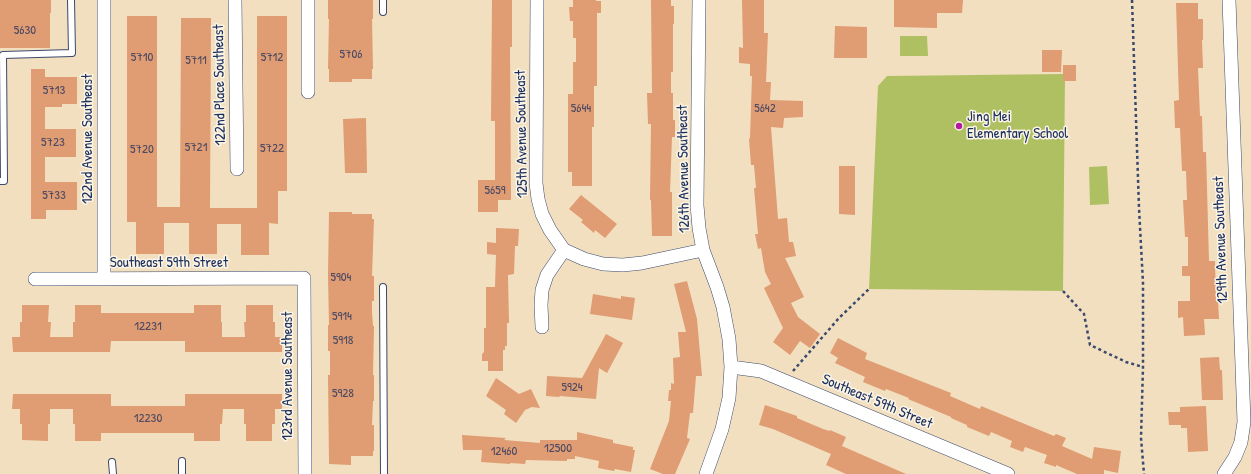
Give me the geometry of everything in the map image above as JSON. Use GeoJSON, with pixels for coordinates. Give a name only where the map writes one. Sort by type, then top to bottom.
{"type":"FeatureCollection","features":[{"type":"Feature","properties":{"kind":"street","name":"122nd Avenue Southeast"},"geometry":{"type":"LineString","coordinates":[[104,0],[104,279]]}},
{"type":"Feature","properties":{"kind":"street","name":"122nd Place Southeast"},"geometry":{"type":"LineString","coordinates":[[235,0],[237,169]]}},
{"type":"Feature","properties":{"kind":"street"},"geometry":{"type":"LineString","coordinates":[[308,0],[308,92]]}},
{"type":"Feature","properties":{"kind":"street","name":"125th Avenue Southeast"},"geometry":{"type":"LineString","coordinates":[[537,0],[536,183],[542,214],[550,230],[564,250]]}},
{"type":"Feature","properties":{"kind":"street","name":"126th Avenue Southeast"},"geometry":{"type":"LineString","coordinates":[[699,0],[697,205],[703,250],[723,308],[729,339],[731,367],[729,398],[722,429],[706,474]]}},
{"type":"Feature","properties":{"kind":"street","name":"129th Avenue Southeast"},"geometry":{"type":"LineString","coordinates":[[1224,474],[1235,458],[1241,442],[1244,422],[1229,0]]}},
{"type":"Feature","properties":{"kind":"street"},"geometry":{"type":"LineString","coordinates":[[542,327],[542,290],[547,275],[564,250],[590,261],[603,264],[623,265],[642,263],[703,250]]}},
{"type":"Feature","properties":{"kind":"street","name":"Southeast 59th Street"},"geometry":{"type":"LineString","coordinates":[[35,279],[304,278]]}},
{"type":"Feature","properties":{"kind":"street","name":"123rd Avenue Southeast"},"geometry":{"type":"LineString","coordinates":[[304,278],[305,474]]}},
{"type":"Feature","properties":{"kind":"street","name":"Southeast 59th Street"},"geometry":{"type":"LineString","coordinates":[[731,367],[761,371],[785,380],[1008,474]]}},
{"type":"Feature","properties":{"kind":"lane"},"geometry":{"type":"LineString","coordinates":[[0,181],[4,181],[3,55],[72,53],[71,0]]}},
{"type":"Feature","properties":{"kind":"lane"},"geometry":{"type":"LineString","coordinates":[[383,0],[383,12]]}},
{"type":"Feature","properties":{"kind":"lane"},"geometry":{"type":"LineString","coordinates":[[383,287],[384,474]]}},
{"type":"Feature","properties":{"kind":"lane"},"geometry":{"type":"LineString","coordinates":[[182,461],[182,474]]}},
{"type":"Feature","properties":{"kind":"lane"},"geometry":{"type":"LineString","coordinates":[[112,462],[113,474]]}},
{"type":"Feature","properties":{"kind":"path"},"geometry":{"type":"LineString","coordinates":[[1132,0],[1143,283],[1141,438],[1144,474]]}},
{"type":"Feature","properties":{"kind":"path"},"geometry":{"type":"LineString","coordinates":[[785,380],[839,318],[869,289]]}},
{"type":"Feature","properties":{"kind":"path"},"geometry":{"type":"LineString","coordinates":[[1063,291],[1084,314],[1090,345],[1126,362],[1143,367]]}},
{"type":"Feature","properties":{"kind":"green space"},"geometry":{"type":"Polygon","coordinates":[[[900,36],[927,36],[928,56],[900,56],[900,36]]]}},
{"type":"Feature","properties":{"kind":"green space"},"geometry":{"type":"Polygon","coordinates":[[[1065,74],[1063,291],[869,289],[878,86],[887,76],[1065,74]]]}},
{"type":"Feature","properties":{"kind":"green space"},"geometry":{"type":"Polygon","coordinates":[[[1107,166],[1109,204],[1090,205],[1089,167],[1107,166]]]}},
{"type":"Feature","properties":{"kind":"building"},"geometry":{"type":"Polygon","coordinates":[[[0,0],[51,0],[50,48],[0,48],[0,0]]]}},
{"type":"Feature","properties":{"kind":"building"},"geometry":{"type":"Polygon","coordinates":[[[328,0],[373,0],[372,79],[352,79],[352,82],[329,82],[328,0]]]}},
{"type":"Feature","properties":{"kind":"building"},"geometry":{"type":"Polygon","coordinates":[[[492,0],[512,0],[512,47],[510,47],[511,200],[498,200],[498,212],[478,212],[478,180],[495,180],[495,121],[491,121],[492,0]]]}},
{"type":"Feature","properties":{"kind":"building"},"geometry":{"type":"Polygon","coordinates":[[[573,0],[601,1],[601,13],[597,13],[597,86],[594,86],[592,186],[572,186],[572,172],[568,172],[568,94],[573,94],[573,62],[576,62],[576,38],[573,38],[573,21],[570,21],[569,7],[573,7],[573,0]]]}},
{"type":"Feature","properties":{"kind":"building"},"geometry":{"type":"Polygon","coordinates":[[[651,0],[671,0],[671,6],[674,6],[673,72],[671,72],[673,120],[675,120],[675,137],[672,137],[670,192],[672,192],[672,236],[652,236],[650,200],[651,124],[648,124],[647,93],[652,93],[651,0]]]}},
{"type":"Feature","properties":{"kind":"building"},"geometry":{"type":"Polygon","coordinates":[[[742,0],[764,0],[764,33],[768,33],[766,82],[771,82],[770,100],[803,101],[803,117],[784,118],[783,128],[771,127],[778,219],[787,218],[789,242],[793,242],[796,256],[785,258],[804,297],[791,303],[798,317],[820,334],[810,348],[800,341],[790,355],[773,342],[783,328],[764,288],[771,284],[765,272],[761,248],[758,249],[755,234],[758,234],[754,188],[756,188],[754,165],[751,165],[749,139],[752,76],[750,76],[750,64],[739,63],[739,47],[743,48],[742,0]]]}},
{"type":"Feature","properties":{"kind":"building"},"geometry":{"type":"Polygon","coordinates":[[[894,0],[963,0],[962,13],[937,13],[937,28],[894,27],[894,0]]]}},
{"type":"Feature","properties":{"kind":"building"},"geometry":{"type":"Polygon","coordinates":[[[1176,3],[1198,3],[1198,19],[1203,19],[1203,68],[1198,68],[1200,116],[1202,116],[1203,152],[1206,152],[1209,261],[1215,261],[1216,300],[1218,300],[1219,319],[1204,319],[1205,335],[1184,336],[1183,317],[1178,318],[1178,301],[1190,301],[1190,276],[1182,276],[1182,266],[1188,266],[1188,237],[1185,237],[1183,200],[1187,200],[1186,171],[1182,171],[1180,128],[1175,128],[1174,101],[1179,100],[1176,3]]]}},
{"type":"Feature","properties":{"kind":"building"},"geometry":{"type":"Polygon","coordinates":[[[127,16],[157,16],[157,207],[180,207],[181,18],[211,18],[210,208],[257,208],[257,16],[287,16],[287,191],[278,191],[278,224],[269,223],[269,255],[241,255],[241,224],[217,224],[217,254],[189,254],[189,223],[164,223],[164,254],[136,254],[136,222],[127,222],[127,16]]]}},
{"type":"Feature","properties":{"kind":"building"},"geometry":{"type":"Polygon","coordinates":[[[835,26],[867,27],[867,58],[834,58],[835,26]]]}},
{"type":"Feature","properties":{"kind":"building"},"geometry":{"type":"Polygon","coordinates":[[[1042,50],[1062,50],[1061,72],[1042,72],[1042,50]]]}},
{"type":"Feature","properties":{"kind":"building"},"geometry":{"type":"Polygon","coordinates":[[[1063,65],[1076,65],[1076,81],[1063,81],[1063,65]]]}},
{"type":"Feature","properties":{"kind":"building"},"geometry":{"type":"Polygon","coordinates":[[[31,69],[45,69],[45,77],[77,77],[77,104],[62,104],[62,107],[45,107],[45,129],[76,129],[76,157],[45,157],[45,182],[77,182],[77,210],[46,210],[46,219],[31,219],[31,69]]]}},
{"type":"Feature","properties":{"kind":"building"},"geometry":{"type":"Polygon","coordinates":[[[366,118],[367,173],[345,173],[343,119],[366,118]]]}},
{"type":"Feature","properties":{"kind":"building"},"geometry":{"type":"Polygon","coordinates":[[[839,166],[855,166],[855,215],[839,214],[839,166]]]}},
{"type":"Feature","properties":{"kind":"building"},"geometry":{"type":"Polygon","coordinates":[[[581,195],[617,224],[605,238],[595,230],[594,233],[581,222],[583,220],[569,209],[581,195]]]}},
{"type":"Feature","properties":{"kind":"building"},"geometry":{"type":"Polygon","coordinates":[[[329,212],[372,214],[372,219],[374,219],[372,276],[374,276],[374,301],[372,301],[372,312],[374,326],[374,401],[372,425],[374,425],[374,451],[373,456],[351,456],[351,465],[329,464],[329,212]]]}},
{"type":"Feature","properties":{"kind":"building"},"geometry":{"type":"Polygon","coordinates":[[[496,228],[519,229],[518,246],[515,246],[514,274],[508,275],[509,323],[507,323],[507,346],[505,346],[505,350],[503,350],[503,371],[488,371],[488,361],[482,361],[482,354],[484,352],[484,328],[486,328],[486,287],[495,287],[496,255],[487,254],[487,242],[496,243],[496,228]]]}},
{"type":"Feature","properties":{"kind":"building"},"geometry":{"type":"Polygon","coordinates":[[[687,281],[697,319],[702,376],[696,376],[693,413],[690,413],[687,438],[690,439],[675,474],[663,474],[650,469],[669,421],[671,401],[668,401],[669,390],[671,390],[671,383],[674,384],[673,358],[680,357],[678,332],[686,332],[674,284],[687,281]]]}},
{"type":"Feature","properties":{"kind":"building"},"geometry":{"type":"Polygon","coordinates":[[[593,294],[621,299],[621,296],[635,298],[632,320],[590,314],[593,294]]]}},
{"type":"Feature","properties":{"kind":"building"},"geometry":{"type":"Polygon","coordinates":[[[22,305],[49,305],[48,322],[51,322],[50,337],[73,337],[75,305],[101,305],[101,313],[194,313],[194,305],[221,305],[222,337],[245,337],[244,322],[246,322],[246,305],[273,305],[275,337],[282,337],[282,352],[185,352],[185,341],[111,341],[110,352],[13,352],[12,337],[20,337],[22,305]]]}},
{"type":"Feature","properties":{"kind":"building"},"geometry":{"type":"Polygon","coordinates":[[[606,334],[623,343],[607,373],[599,368],[596,399],[546,396],[547,376],[582,378],[606,334]]]}},
{"type":"Feature","properties":{"kind":"building"},"geometry":{"type":"Polygon","coordinates":[[[838,338],[867,353],[865,359],[951,393],[950,396],[980,409],[981,406],[1054,436],[1056,434],[1066,438],[1062,446],[1092,459],[1094,447],[1121,451],[1118,473],[1104,470],[1104,474],[1077,474],[1056,465],[1056,467],[1044,463],[1047,455],[1025,447],[1023,452],[1010,447],[1012,441],[991,432],[989,436],[967,427],[967,425],[951,417],[908,399],[909,398],[886,389],[885,391],[863,382],[865,377],[835,363],[838,358],[830,353],[838,338]]]}},
{"type":"Feature","properties":{"kind":"building"},"geometry":{"type":"Polygon","coordinates":[[[1219,357],[1220,370],[1222,370],[1223,400],[1202,400],[1200,358],[1219,357]]]}},
{"type":"Feature","properties":{"kind":"building"},"geometry":{"type":"Polygon","coordinates":[[[496,378],[519,394],[531,389],[540,408],[532,407],[525,410],[516,423],[504,414],[506,410],[486,396],[496,378]]]}},
{"type":"Feature","properties":{"kind":"building"},"geometry":{"type":"Polygon","coordinates":[[[13,394],[111,394],[111,406],[185,406],[185,394],[282,394],[282,409],[275,409],[275,424],[272,424],[272,441],[246,441],[244,409],[223,409],[222,424],[220,424],[220,441],[194,441],[194,433],[101,433],[101,441],[75,441],[73,409],[50,409],[48,441],[22,440],[20,409],[12,409],[13,394]]]}},
{"type":"Feature","properties":{"kind":"building"},"geometry":{"type":"Polygon","coordinates":[[[765,405],[797,416],[797,418],[846,437],[842,446],[906,474],[846,474],[826,465],[831,454],[773,429],[759,425],[765,405]]]}},
{"type":"Feature","properties":{"kind":"building"},"geometry":{"type":"Polygon","coordinates":[[[1206,406],[1208,451],[1188,452],[1187,428],[1181,428],[1181,425],[1169,425],[1168,412],[1180,412],[1180,407],[1206,406]]]}},
{"type":"Feature","properties":{"kind":"building"},"geometry":{"type":"Polygon","coordinates":[[[577,432],[613,440],[613,443],[633,447],[633,450],[635,450],[631,472],[598,468],[599,461],[575,456],[575,459],[567,459],[567,461],[526,460],[525,464],[481,462],[482,450],[463,450],[462,435],[506,438],[504,440],[540,443],[540,440],[577,440],[577,432]]]}},
{"type":"Feature","properties":{"kind":"place","name":"Jing Mei Elementary School"},"geometry":{"type":"Point","coordinates":[959,126]}}]}
